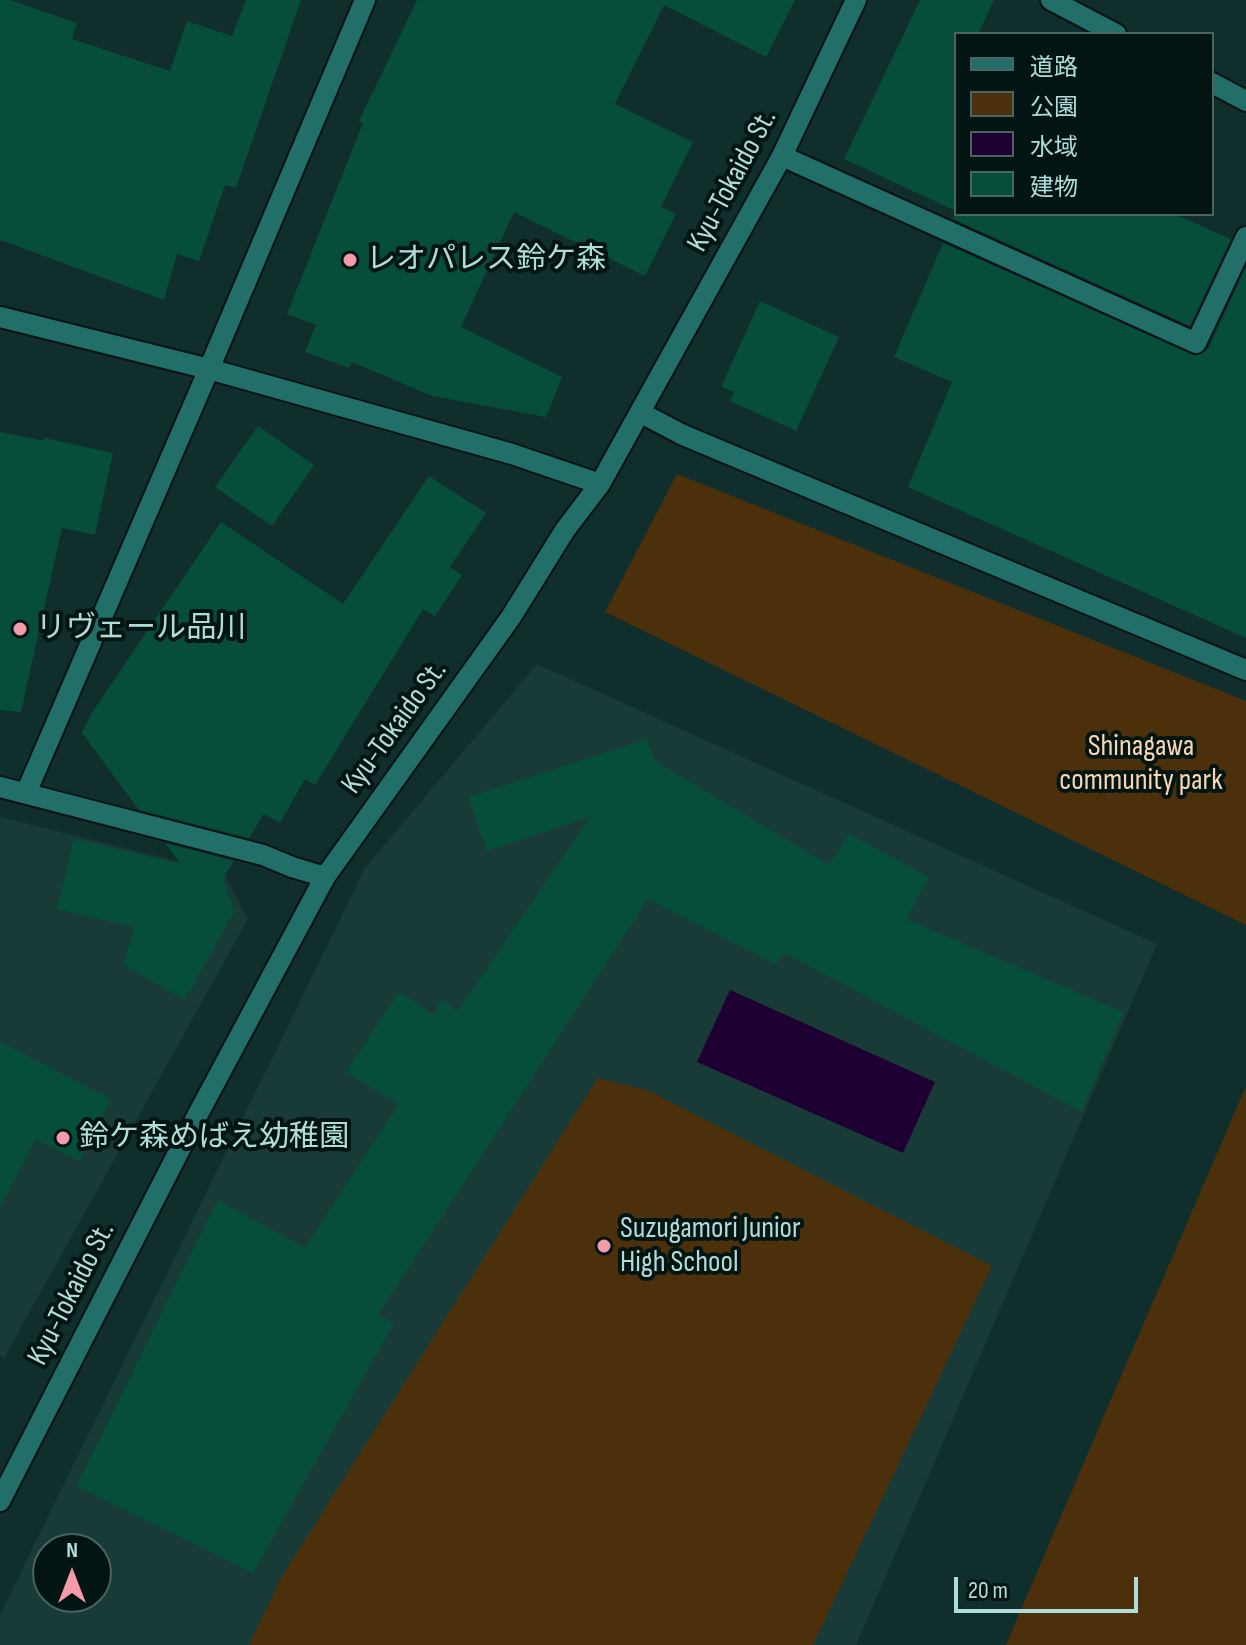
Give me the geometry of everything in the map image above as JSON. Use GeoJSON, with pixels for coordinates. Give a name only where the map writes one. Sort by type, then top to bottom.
{"type":"FeatureCollection","features":[{"type":"Feature","properties":{"kind":"street"},"geometry":{"type":"LineString","coordinates":[[26,793],[365,0]]}},
{"type":"Feature","properties":{"kind":"street","name":"Kyu-Tokaido St."},"geometry":{"type":"LineString","coordinates":[[0,1501],[191,1128],[325,877],[511,617],[565,530],[600,484],[782,156],[856,0]]}},
{"type":"Feature","properties":{"kind":"street"},"geometry":{"type":"LineString","coordinates":[[1051,0],[1112,32]]}},
{"type":"Feature","properties":{"kind":"street"},"geometry":{"type":"LineString","coordinates":[[1214,84],[1246,101]]}},
{"type":"Feature","properties":{"kind":"street"},"geometry":{"type":"LineString","coordinates":[[782,156],[1196,343],[1246,237]]}},
{"type":"Feature","properties":{"kind":"street"},"geometry":{"type":"LineString","coordinates":[[0,317],[209,369],[526,458],[600,484]]}},
{"type":"Feature","properties":{"kind":"street"},"geometry":{"type":"LineString","coordinates":[[641,413],[683,435],[1246,670]]}},
{"type":"Feature","properties":{"kind":"street"},"geometry":{"type":"LineString","coordinates":[[0,787],[263,855],[325,877]]}},
{"type":"Feature","properties":{"kind":"shaded area","name":"Suzugamori Junior High School"},"geometry":{"type":"Polygon","coordinates":[[[537,664],[1157,944],[856,1645],[0,1645],[0,1615],[32,1550],[32,1613],[112,1613],[112,1533],[40,1533],[365,868],[537,664]]]}},
{"type":"Feature","properties":{"kind":"shaded area","name":"鈴ケ森めばえ幼稚園"},"geometry":{"type":"Polygon","coordinates":[[[0,817],[224,873],[248,919],[4,1358],[0,1356],[0,817]]]}},
{"type":"Feature","properties":{"kind":"green space","name":"Shinagawa community park"},"geometry":{"type":"Polygon","coordinates":[[[677,474],[1246,701],[1246,925],[605,612],[677,474]]]}},
{"type":"Feature","properties":{"kind":"green space"},"geometry":{"type":"Polygon","coordinates":[[[598,1078],[649,1091],[992,1266],[813,1645],[249,1645],[281,1578],[598,1078]]]}},
{"type":"Feature","properties":{"kind":"green space"},"geometry":{"type":"Polygon","coordinates":[[[1246,1086],[1246,1645],[1006,1645],[1100,1425],[1246,1086]]]}},
{"type":"Feature","properties":{"kind":"water"},"geometry":{"type":"Polygon","coordinates":[[[730,990],[935,1082],[903,1153],[697,1062],[730,990]]]}},
{"type":"Feature","properties":{"kind":"building"},"geometry":{"type":"Polygon","coordinates":[[[0,0],[10,0],[77,23],[72,39],[170,71],[187,21],[232,36],[246,0],[301,0],[236,188],[225,185],[199,261],[177,254],[164,300],[0,240],[0,0]]]}},
{"type":"Feature","properties":{"kind":"building"},"geometry":{"type":"Polygon","coordinates":[[[417,0],[795,0],[766,57],[664,5],[615,104],[693,142],[661,207],[676,214],[645,276],[514,212],[461,327],[562,377],[546,417],[432,396],[352,362],[349,368],[305,352],[316,325],[287,314],[363,123],[359,121],[417,0]]]}},
{"type":"Feature","properties":{"kind":"building"},"geometry":{"type":"Polygon","coordinates":[[[920,0],[994,0],[979,32],[954,32],[954,210],[844,159],[920,0]]]}},
{"type":"Feature","properties":{"kind":"building"},"geometry":{"type":"Polygon","coordinates":[[[954,216],[1179,216],[1231,239],[1190,326],[953,219],[954,216]]]}},
{"type":"Feature","properties":{"kind":"building"},"geometry":{"type":"Polygon","coordinates":[[[943,243],[1196,356],[1208,349],[1246,267],[1246,638],[908,487],[952,382],[894,357],[943,243]]]}},
{"type":"Feature","properties":{"kind":"building"},"geometry":{"type":"Polygon","coordinates":[[[760,301],[839,337],[796,431],[730,401],[734,392],[721,387],[760,301]]]}},
{"type":"Feature","properties":{"kind":"building"},"geometry":{"type":"Polygon","coordinates":[[[258,426],[314,465],[272,526],[215,487],[258,426]]]}},
{"type":"Feature","properties":{"kind":"building"},"geometry":{"type":"Polygon","coordinates":[[[0,432],[113,453],[95,535],[62,528],[21,712],[0,710],[0,432]]]}},
{"type":"Feature","properties":{"kind":"building"},"geometry":{"type":"Polygon","coordinates":[[[429,476],[486,513],[450,567],[462,575],[435,616],[423,609],[315,785],[305,779],[280,823],[264,814],[249,838],[139,810],[82,733],[91,714],[221,522],[343,604],[429,476]]]}},
{"type":"Feature","properties":{"kind":"building"},"geometry":{"type":"Polygon","coordinates":[[[647,739],[655,761],[829,865],[849,834],[929,877],[906,919],[1123,1012],[1082,1112],[785,953],[775,964],[648,899],[378,1315],[394,1323],[253,1573],[76,1486],[218,1200],[305,1248],[399,1104],[346,1072],[399,992],[434,1015],[441,999],[458,1011],[590,817],[487,851],[468,797],[647,739]]]}},
{"type":"Feature","properties":{"kind":"building"},"geometry":{"type":"Polygon","coordinates":[[[74,839],[181,864],[165,843],[234,861],[223,878],[234,912],[185,1000],[124,965],[134,927],[57,909],[74,839]]]}},
{"type":"Feature","properties":{"kind":"building"},"geometry":{"type":"Polygon","coordinates":[[[0,1042],[111,1099],[80,1161],[36,1139],[0,1207],[0,1042]]]}},
{"type":"Feature","properties":{"kind":"place","name":"レオパレス鈴ケ森"},"geometry":{"type":"Point","coordinates":[350,260]}},
{"type":"Feature","properties":{"kind":"place","name":"リヴェール品川"},"geometry":{"type":"Point","coordinates":[20,629]}},
{"type":"Feature","properties":{"kind":"place","name":"鈴ケ森めばえ幼稚園"},"geometry":{"type":"Point","coordinates":[63,1138]}},
{"type":"Feature","properties":{"kind":"place","name":"Suzugamori Junior High School"},"geometry":{"type":"Point","coordinates":[604,1246]}}]}
